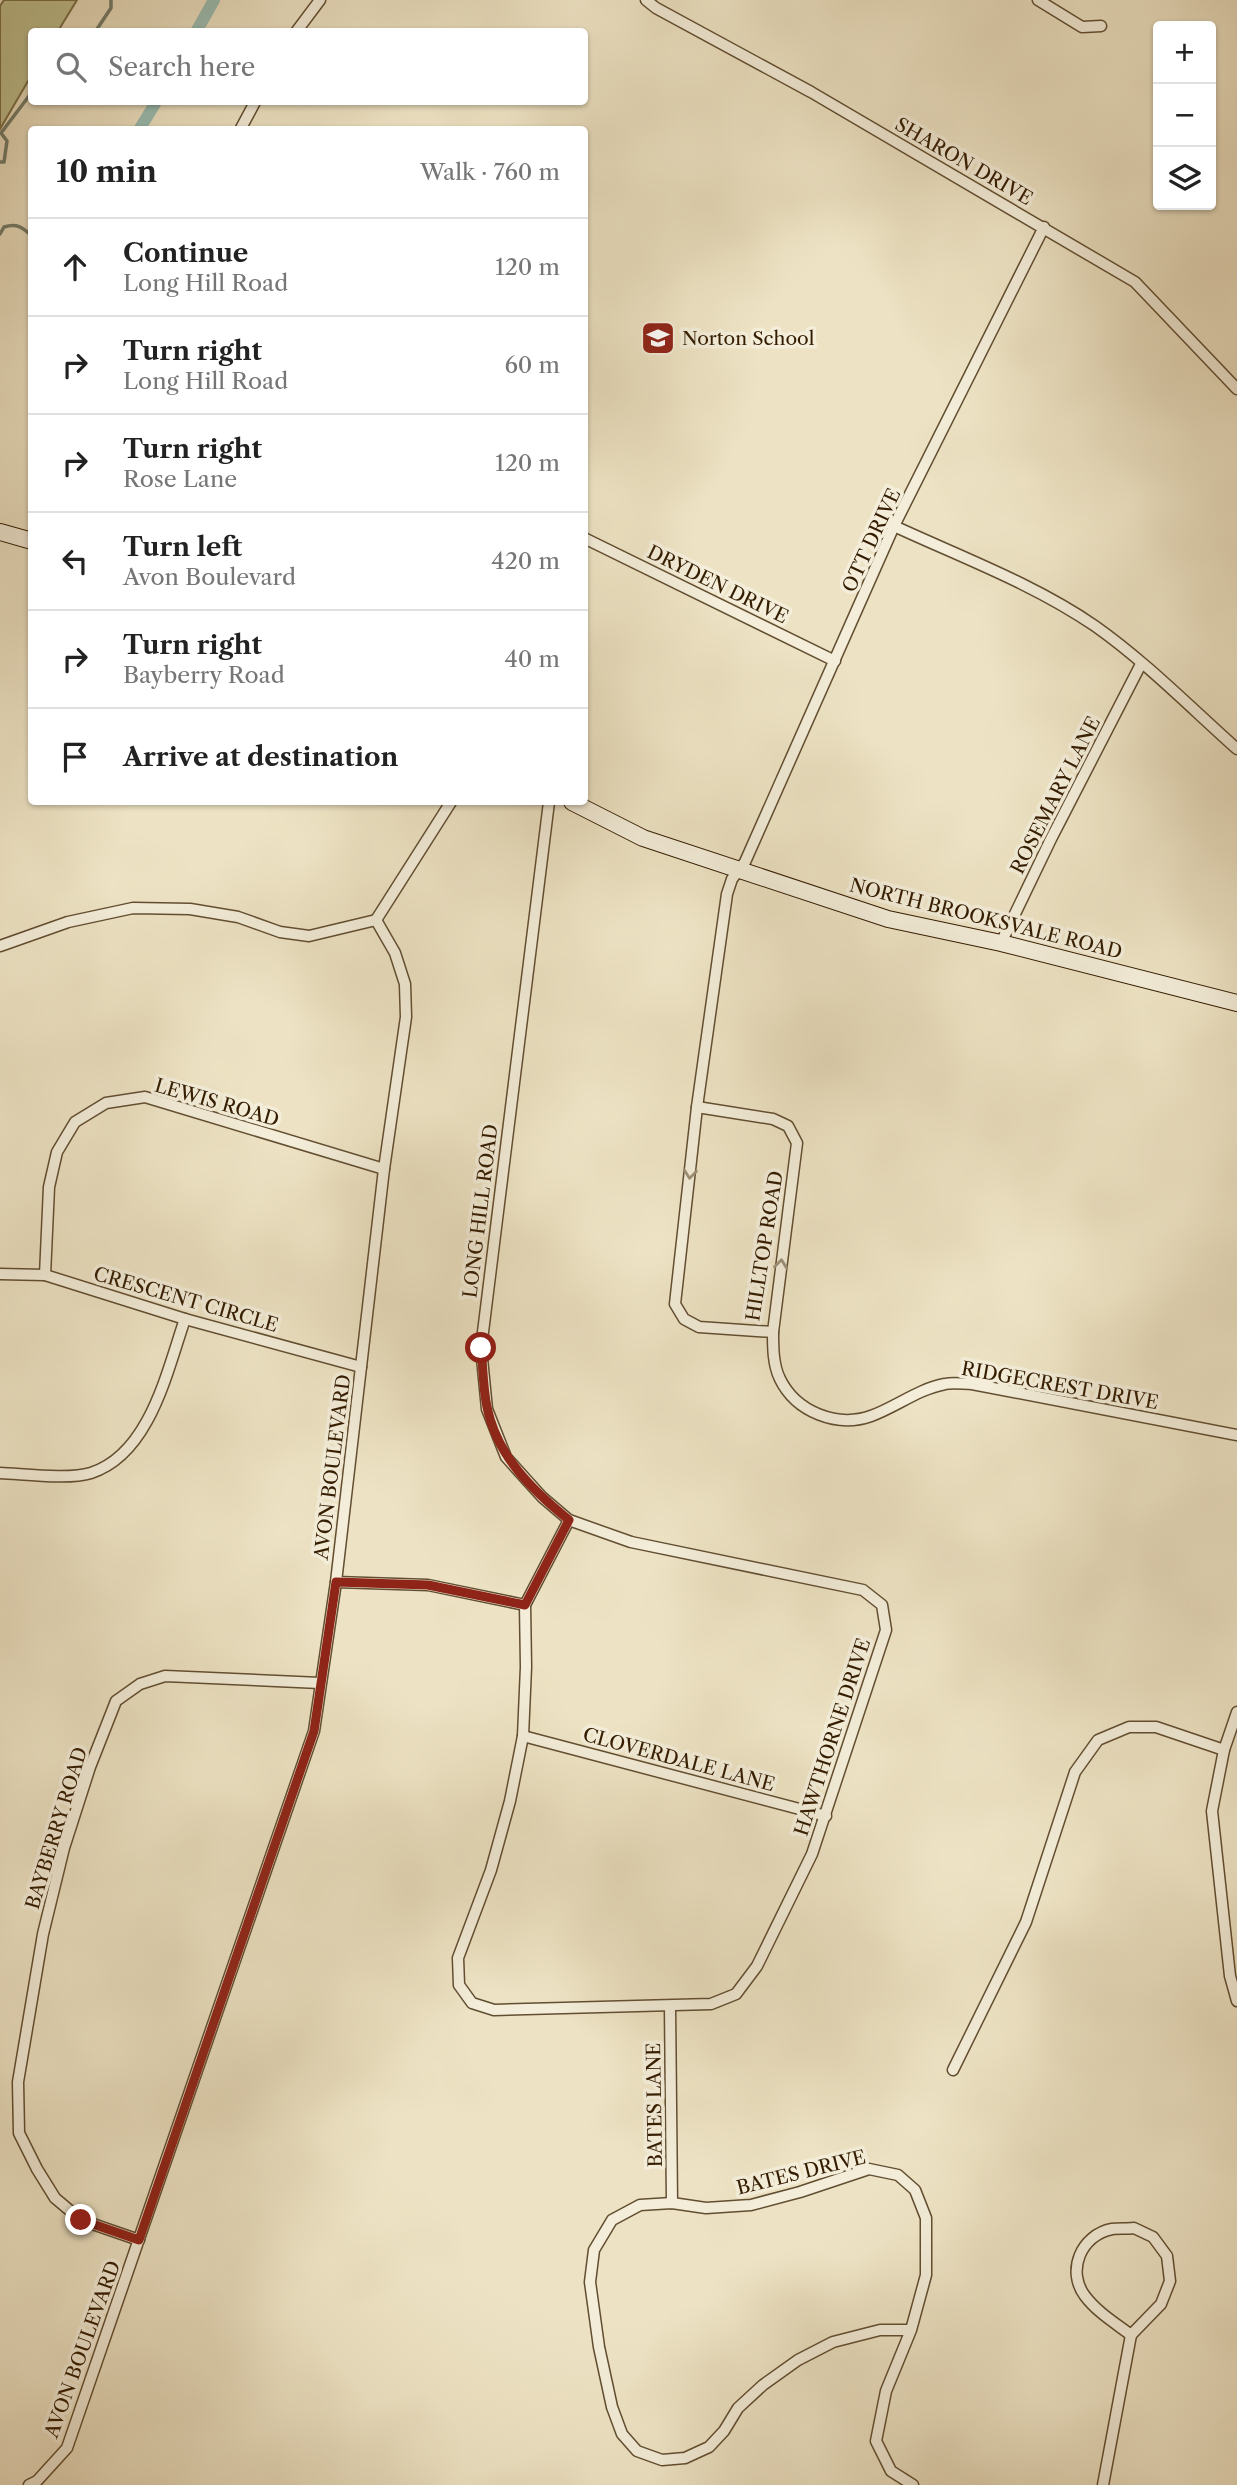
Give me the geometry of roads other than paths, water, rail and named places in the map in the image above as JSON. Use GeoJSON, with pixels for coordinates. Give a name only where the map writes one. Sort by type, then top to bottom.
{"type":"FeatureCollection","features":[{"type":"Feature","properties":{"kind":"main road"},"geometry":{"type":"LineString","coordinates":[[0,532],[28,540]]}},
{"type":"Feature","properties":{"kind":"main road","name":"NORTH BROOKSVALE ROAD"},"geometry":{"type":"LineString","coordinates":[[578,805],[643,838],[888,919],[1000,943],[1237,1003]]}},
{"type":"Feature","properties":{"kind":"street"},"geometry":{"type":"LineString","coordinates":[[299,28],[320,0]]}},
{"type":"Feature","properties":{"kind":"street","name":"SHARON DRIVE"},"geometry":{"type":"LineString","coordinates":[[646,0],[656,8],[811,92],[1135,282],[1237,388]]}},
{"type":"Feature","properties":{"kind":"street"},"geometry":{"type":"LineString","coordinates":[[1038,0],[1082,27],[1101,26]]}},
{"type":"Feature","properties":{"kind":"street"},"geometry":{"type":"LineString","coordinates":[[242,126],[253,105]]}},
{"type":"Feature","properties":{"kind":"street","name":"OTT DRIVE"},"geometry":{"type":"LineString","coordinates":[[738,871],[745,862],[894,526],[1044,227]]}},
{"type":"Feature","properties":{"kind":"street"},"geometry":{"type":"LineString","coordinates":[[894,526],[1048,598],[1095,627],[1237,749]]}},
{"type":"Feature","properties":{"kind":"street","name":"DRYDEN DRIVE"},"geometry":{"type":"LineString","coordinates":[[588,540],[835,661]]}},
{"type":"Feature","properties":{"kind":"street","name":"ROSEMARY LANE"},"geometry":{"type":"LineString","coordinates":[[1000,943],[1141,664]]}},
{"type":"Feature","properties":{"kind":"street"},"geometry":{"type":"LineString","coordinates":[[0,946],[68,922],[133,908],[202,911],[238,917],[280,932],[309,936],[376,920],[449,805]]}},
{"type":"Feature","properties":{"kind":"street","name":"LONG HILL ROAD"},"geometry":{"type":"LineString","coordinates":[[549,805],[481,1348],[487,1409],[506,1457],[542,1497],[569,1520]]}},
{"type":"Feature","properties":{"kind":"street","name":"HILLTOP ROAD"},"geometry":{"type":"LineString","coordinates":[[697,1107],[773,1119],[788,1126],[797,1143],[773,1332],[699,1327],[684,1320],[675,1304],[697,1107],[727,894],[738,871]]}},
{"type":"Feature","properties":{"kind":"street","name":"AVON BOULEVARD"},"geometry":{"type":"LineString","coordinates":[[29,2485],[37,2482],[67,2448],[314,1731],[336,1582],[384,1170],[406,1017],[405,984],[395,953],[376,920]]}},
{"type":"Feature","properties":{"kind":"street","name":"LEWIS ROAD"},"geometry":{"type":"LineString","coordinates":[[45,1275],[49,1187],[57,1152],[75,1122],[106,1102],[145,1097],[384,1170]]}},
{"type":"Feature","properties":{"kind":"street","name":"CRESCENT CIRCLE"},"geometry":{"type":"LineString","coordinates":[[0,1274],[45,1275],[185,1319],[361,1367]]}},
{"type":"Feature","properties":{"kind":"street"},"geometry":{"type":"LineString","coordinates":[[0,1473],[89,1474],[115,1462],[138,1437],[152,1411],[185,1319]]}},
{"type":"Feature","properties":{"kind":"street","name":"RIDGECREST DRIVE"},"geometry":{"type":"LineString","coordinates":[[773,1332],[779,1377],[790,1396],[807,1409],[828,1417],[850,1421],[871,1416],[925,1390],[947,1383],[1237,1435]]}},
{"type":"Feature","properties":{"kind":"street"},"geometry":{"type":"LineString","coordinates":[[569,1520],[525,1605],[523,1735],[510,1801],[491,1870],[458,1958],[459,1985],[472,2003],[494,2010],[670,2006]]}},
{"type":"Feature","properties":{"kind":"street","name":"HAWTHORNE DRIVE"},"geometry":{"type":"LineString","coordinates":[[569,1520],[631,1542],[863,1590],[882,1605],[886,1630],[826,1816],[812,1854],[757,1966],[736,1994],[711,2004],[670,2006]]}},
{"type":"Feature","properties":{"kind":"street"},"geometry":{"type":"LineString","coordinates":[[336,1582],[428,1585],[525,1605]]}},
{"type":"Feature","properties":{"kind":"street","name":"BAYBERRY ROAD"},"geometry":{"type":"LineString","coordinates":[[139,2240],[81,2220],[55,2197],[19,2133],[18,2082],[43,1934],[64,1848],[90,1767],[116,1701],[140,1684],[166,1676],[320,1683]]}},
{"type":"Feature","properties":{"kind":"street"},"geometry":{"type":"LineString","coordinates":[[1237,1712],[1224,1750],[1212,1811],[1230,1976],[1237,2001]]}},
{"type":"Feature","properties":{"kind":"street"},"geometry":{"type":"LineString","coordinates":[[953,2070],[1027,1923],[1075,1772],[1098,1740],[1129,1727],[1156,1727],[1224,1750]]}},
{"type":"Feature","properties":{"kind":"street","name":"CLOVERDALE LANE"},"geometry":{"type":"LineString","coordinates":[[523,1735],[826,1816]]}},
{"type":"Feature","properties":{"kind":"street","name":"BATES LANE"},"geometry":{"type":"LineString","coordinates":[[670,2006],[672,2203]]}},
{"type":"Feature","properties":{"kind":"street","name":"BATES DRIVE"},"geometry":{"type":"LineString","coordinates":[[911,2330],[880,2330],[833,2342],[798,2360],[763,2385],[738,2408],[724,2431],[709,2447],[685,2458],[662,2460],[637,2451],[622,2434],[612,2407],[599,2347],[590,2282],[594,2250],[612,2220],[640,2205],[672,2203],[706,2208],[751,2205],[869,2169],[898,2175],[915,2190],[926,2218],[926,2275],[911,2330],[886,2391],[876,2441],[891,2471],[913,2485]]}},
{"type":"Feature","properties":{"kind":"street"},"geometry":{"type":"LineString","coordinates":[[1103,2485],[1131,2335],[1161,2304],[1170,2281],[1167,2256],[1153,2237],[1134,2228],[1110,2229],[1092,2239],[1079,2254],[1075,2271],[1084,2295],[1103,2314],[1131,2335]]}},
{"type":"Feature","properties":{"kind":"waterway"},"geometry":{"type":"LineString","coordinates":[[98,28],[111,8],[111,0]]}},
{"type":"Feature","properties":{"kind":"waterway"},"geometry":{"type":"LineString","coordinates":[[198,28],[214,0]]}},
{"type":"Feature","properties":{"kind":"waterway"},"geometry":{"type":"LineString","coordinates":[[0,162],[4,162],[7,141],[1,133],[28,97]]}},
{"type":"Feature","properties":{"kind":"waterway"},"geometry":{"type":"LineString","coordinates":[[141,126],[154,105]]}},
{"type":"Feature","properties":{"kind":"waterway"},"geometry":{"type":"LineString","coordinates":[[0,234],[4,227],[12,225],[28,233]]}},
{"type":"Feature","properties":{"kind":"place","name":"Norton School"},"geometry":{"type":"Point","coordinates":[658,338]}}]}
